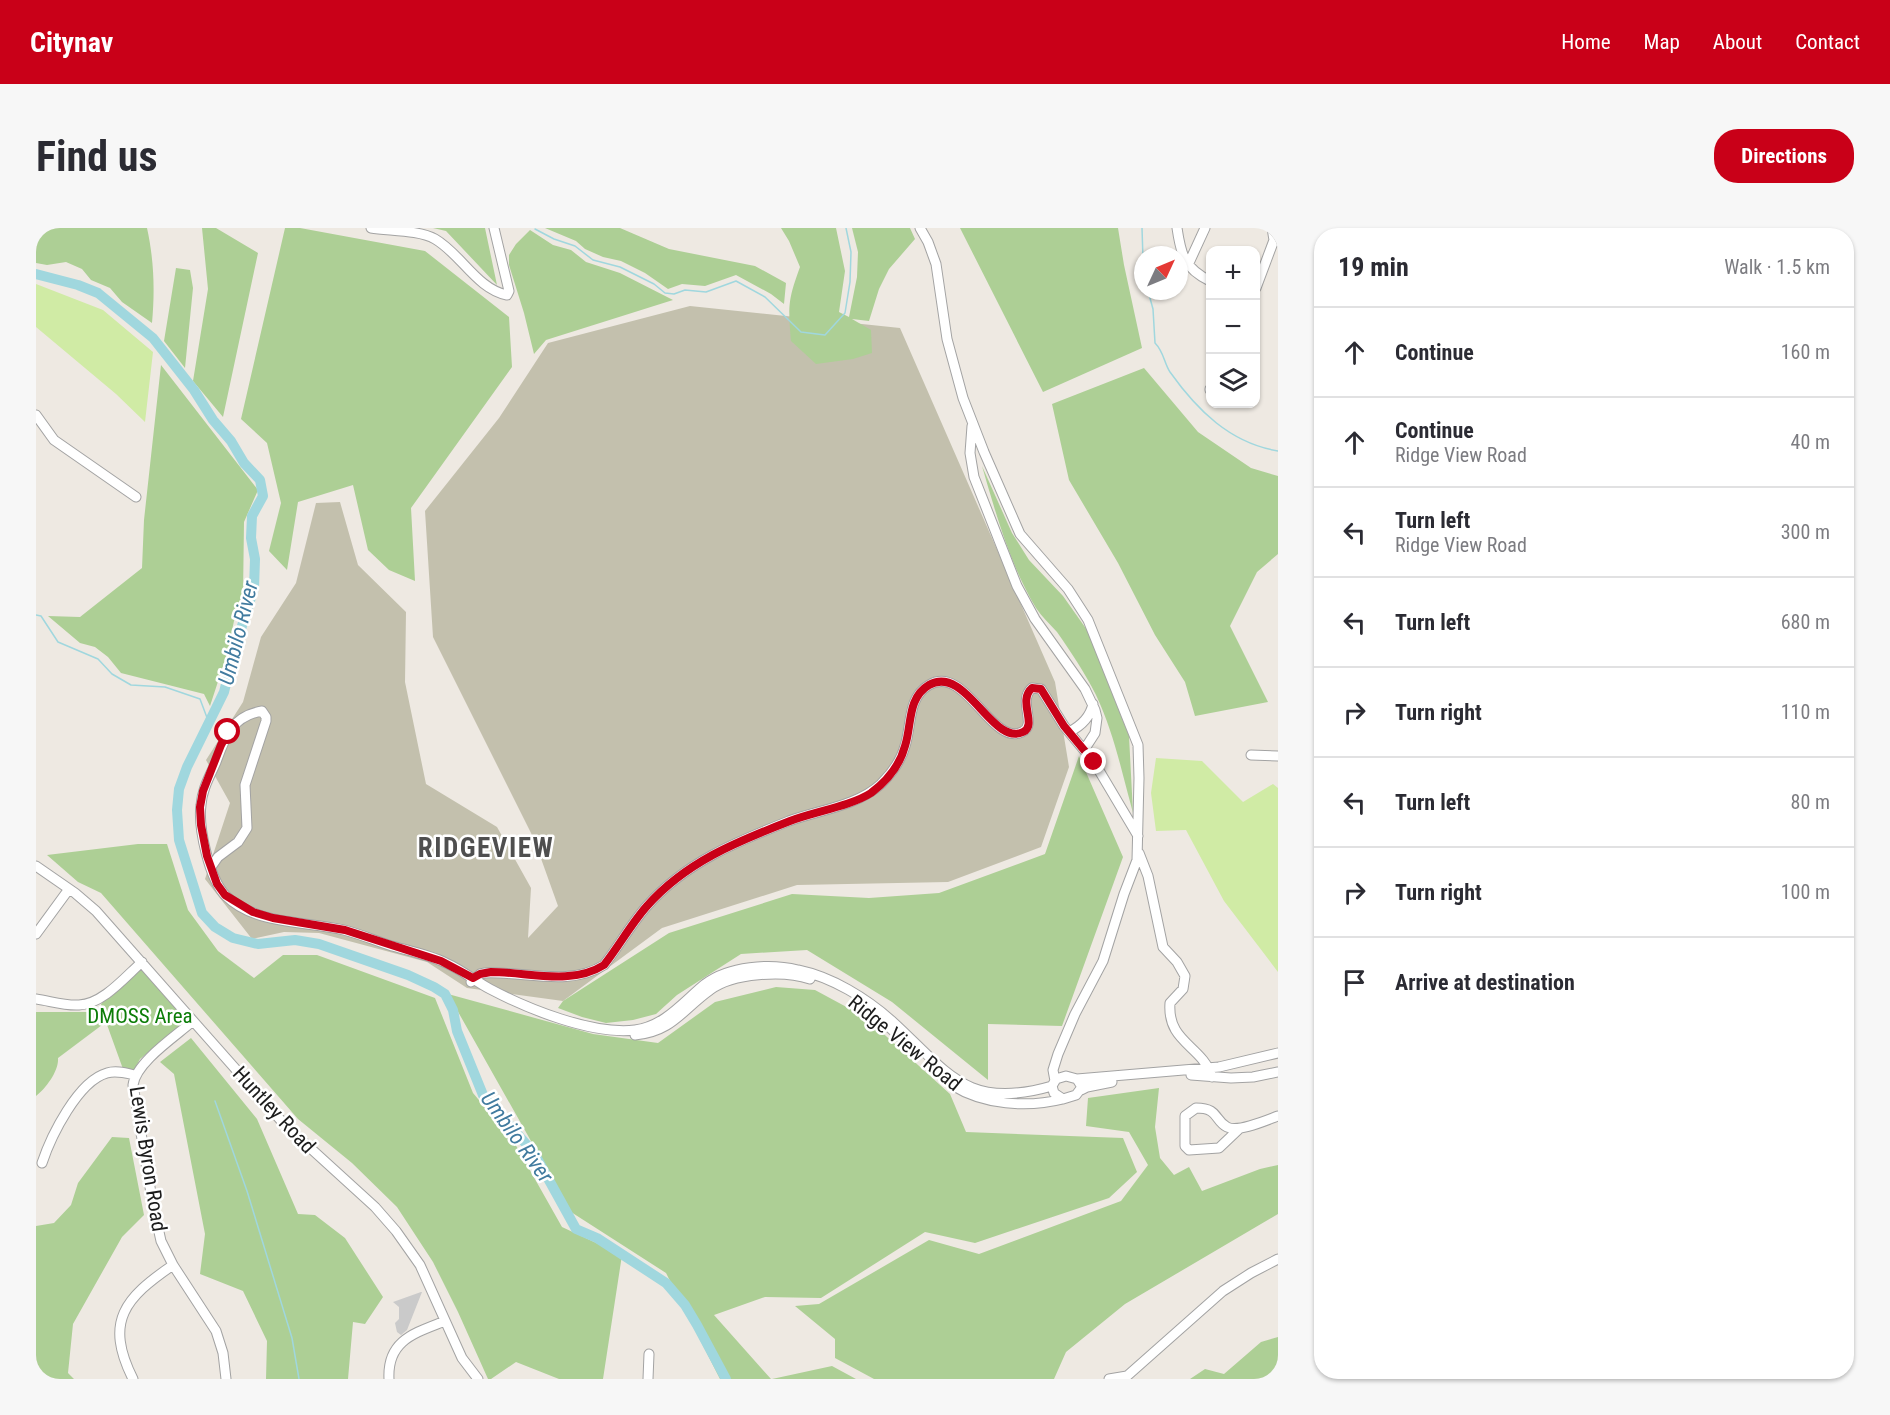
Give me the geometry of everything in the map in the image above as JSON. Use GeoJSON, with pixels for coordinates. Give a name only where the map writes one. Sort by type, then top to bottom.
{"type":"FeatureCollection","features":[{"type":"Feature","properties":{"kind":"street"},"geometry":{"type":"LineString","coordinates":[[371,228],[431,237],[446,247],[493,290],[507,295],[509,291],[494,228]]}},
{"type":"Feature","properties":{"kind":"street"},"geometry":{"type":"LineString","coordinates":[[920,228],[936,264],[947,339],[972,424],[1020,534],[1068,589],[1088,620],[1134,732],[1139,758],[1139,853],[1148,876],[1163,947],[1177,962],[1185,976],[1183,989],[1170,1003],[1171,1019],[1179,1037],[1203,1059],[1211,1072]]}},
{"type":"Feature","properties":{"kind":"street"},"geometry":{"type":"LineString","coordinates":[[1177,228],[1180,246]]}},
{"type":"Feature","properties":{"kind":"street"},"geometry":{"type":"LineString","coordinates":[[1205,228],[1188,265],[1206,279]]}},
{"type":"Feature","properties":{"kind":"street"},"geometry":{"type":"LineString","coordinates":[[1260,277],[1274,240],[1272,228]]}},
{"type":"Feature","properties":{"kind":"street"},"geometry":{"type":"LineString","coordinates":[[36,415],[54,440],[136,497]]}},
{"type":"Feature","properties":{"kind":"street"},"geometry":{"type":"LineString","coordinates":[[972,424],[970,453],[974,477],[1017,586],[1035,619],[1068,663],[1093,704],[1097,718],[1095,733],[1084,750]]}},
{"type":"Feature","properties":{"kind":"street"},"geometry":{"type":"LineString","coordinates":[[472,980],[480,974],[491,972],[573,976],[595,971],[604,965],[648,906],[674,881],[704,858],[791,821],[861,798],[880,784],[900,762],[906,745],[913,705],[921,692],[939,681],[953,684],[999,727],[1014,734],[1021,733],[1028,727],[1027,693],[1037,687],[1044,693],[1069,732],[1084,750],[1138,836]]}},
{"type":"Feature","properties":{"kind":"street"},"geometry":{"type":"LineString","coordinates":[[1069,732],[1083,723],[1093,704]]}},
{"type":"Feature","properties":{"kind":"street","name":"Ridge View Road"},"geometry":{"type":"LineString","coordinates":[[211,867],[218,857],[238,842],[247,828],[244,785],[266,721],[262,711],[246,716],[228,732],[203,791],[200,807],[201,825],[211,867],[217,884],[225,895],[253,912],[273,918],[345,930],[441,961],[488,988],[572,1022],[609,1030],[633,1030],[655,1025],[717,977],[745,970],[783,967],[820,977],[870,1003],[946,1081],[976,1096],[993,1101],[1021,1104],[1044,1103],[1074,1096],[1081,1090],[1103,1083],[1211,1072],[1278,1053]]}},
{"type":"Feature","properties":{"kind":"street"},"geometry":{"type":"LineString","coordinates":[[1251,755],[1278,756]]}},
{"type":"Feature","properties":{"kind":"street"},"geometry":{"type":"LineString","coordinates":[[1064,1099],[1054,1093],[1052,1073],[1075,1014],[1103,961],[1139,853]]}},
{"type":"Feature","properties":{"kind":"street","name":"Huntley Road"},"geometry":{"type":"LineString","coordinates":[[36,866],[96,911],[285,1125],[375,1207],[396,1231],[420,1266],[462,1358],[478,1379]]}},
{"type":"Feature","properties":{"kind":"street"},"geometry":{"type":"LineString","coordinates":[[36,934],[69,889]]}},
{"type":"Feature","properties":{"kind":"street"},"geometry":{"type":"LineString","coordinates":[[36,999],[78,1005],[92,1002],[107,993],[142,962]]}},
{"type":"Feature","properties":{"kind":"street","name":"Lewis Byron Road"},"geometry":{"type":"LineString","coordinates":[[193,1021],[143,1064],[135,1075],[134,1091],[157,1226],[166,1253],[216,1331],[223,1353],[226,1379]]}},
{"type":"Feature","properties":{"kind":"street","name":"Ridge View Road"},"geometry":{"type":"LineString","coordinates":[[914,1047],[953,1078],[977,1090],[1001,1093],[1018,1092],[1053,1083],[1059,1078],[1211,1072],[1231,1078],[1278,1072]]}},
{"type":"Feature","properties":{"kind":"street"},"geometry":{"type":"LineString","coordinates":[[1056,1062],[1060,1071],[1082,1084],[1081,1090]]}},
{"type":"Feature","properties":{"kind":"street"},"geometry":{"type":"LineString","coordinates":[[42,1163],[49,1143],[75,1101],[92,1080],[112,1071],[135,1075]]}},
{"type":"Feature","properties":{"kind":"street"},"geometry":{"type":"LineString","coordinates":[[1239,1129],[1227,1127],[1213,1112],[1191,1109],[1185,1116],[1185,1146],[1189,1150],[1219,1148],[1239,1129],[1278,1116]]}},
{"type":"Feature","properties":{"kind":"street"},"geometry":{"type":"LineString","coordinates":[[1109,1379],[1126,1378],[1223,1291],[1278,1259]]}},
{"type":"Feature","properties":{"kind":"street"},"geometry":{"type":"LineString","coordinates":[[133,1379],[123,1358],[120,1341],[123,1315],[138,1291],[173,1265]]}},
{"type":"Feature","properties":{"kind":"street"},"geometry":{"type":"LineString","coordinates":[[389,1379],[390,1360],[399,1345],[411,1335],[445,1321]]}},
{"type":"Feature","properties":{"kind":"street"},"geometry":{"type":"LineString","coordinates":[[648,1379],[649,1354]]}},
{"type":"Feature","properties":{"kind":"shaded area"},"geometry":{"type":"Polygon","coordinates":[[[690,306],[900,328],[1055,682],[1069,767],[1041,847],[948,882],[797,885],[662,928],[563,1001],[467,988],[427,962],[319,933],[284,932],[252,939],[205,879],[230,803],[206,760],[243,702],[261,637],[296,583],[316,503],[340,502],[358,565],[406,612],[405,682],[426,784],[497,827],[531,888],[528,938],[558,906],[534,839],[433,637],[425,511],[499,418],[548,343],[690,306]]]}},
{"type":"Feature","properties":{"kind":"shaded area"},"geometry":{"type":"Polygon","coordinates":[[[422,1292],[407,1330],[401,1335],[397,1332],[395,1323],[399,1319],[399,1307],[393,1302],[422,1292]]]}},
{"type":"Feature","properties":{"kind":"green space"},"geometry":{"type":"Polygon","coordinates":[[[36,228],[147,228],[153,275],[152,323],[122,302],[110,288],[91,280],[82,269],[66,262],[47,265],[36,263],[36,228]]]}},
{"type":"Feature","properties":{"kind":"green space"},"geometry":{"type":"Polygon","coordinates":[[[202,228],[216,228],[258,253],[223,417],[193,381],[208,289],[202,228]]]}},
{"type":"Feature","properties":{"kind":"green space"},"geometry":{"type":"Polygon","coordinates":[[[285,228],[300,228],[425,251],[509,317],[512,367],[411,508],[415,581],[389,570],[368,550],[353,485],[298,502],[287,570],[269,551],[281,503],[267,443],[241,419],[285,228]]]}},
{"type":"Feature","properties":{"kind":"green space"},"geometry":{"type":"Polygon","coordinates":[[[433,228],[485,228],[497,285],[446,231],[433,228]]]}},
{"type":"Feature","properties":{"kind":"green space"},"geometry":{"type":"Polygon","coordinates":[[[545,228],[620,228],[669,249],[755,266],[786,283],[784,304],[771,294],[736,275],[705,286],[682,284],[668,289],[645,273],[621,261],[603,257],[585,249],[576,241],[545,228]]]}},
{"type":"Feature","properties":{"kind":"green space"},"geometry":{"type":"Polygon","coordinates":[[[781,228],[836,228],[845,271],[839,312],[849,317],[857,277],[858,252],[852,228],[910,228],[915,239],[889,269],[879,289],[869,321],[852,319],[871,330],[872,353],[853,359],[816,364],[791,341],[790,303],[800,267],[781,228]]]}},
{"type":"Feature","properties":{"kind":"green space"},"geometry":{"type":"Polygon","coordinates":[[[960,228],[1118,228],[1142,348],[1043,392],[960,228]]]}},
{"type":"Feature","properties":{"kind":"green space"},"geometry":{"type":"Polygon","coordinates":[[[530,230],[553,245],[571,250],[586,262],[620,273],[673,300],[546,340],[534,354],[509,265],[509,255],[530,230]]]}},
{"type":"Feature","properties":{"kind":"green space"},"geometry":{"type":"Polygon","coordinates":[[[176,268],[190,270],[193,288],[185,368],[164,341],[176,268]]]}},
{"type":"Feature","properties":{"kind":"green space"},"geometry":{"type":"Polygon","coordinates":[[[36,284],[103,310],[153,352],[145,422],[116,394],[36,327],[36,284]]]}},
{"type":"Feature","properties":{"kind":"green space"},"geometry":{"type":"Polygon","coordinates":[[[161,365],[258,490],[244,522],[243,596],[210,706],[204,694],[121,673],[108,657],[95,647],[80,643],[48,616],[80,617],[142,568],[144,520],[161,365]]]}},
{"type":"Feature","properties":{"kind":"green space"},"geometry":{"type":"Polygon","coordinates":[[[1144,368],[1198,432],[1251,468],[1278,476],[1278,554],[1257,572],[1230,626],[1268,702],[1195,716],[1185,682],[1155,635],[1118,563],[1069,480],[1052,404],[1144,368]]]}},
{"type":"Feature","properties":{"kind":"green space"},"geometry":{"type":"Polygon","coordinates":[[[982,466],[1012,533],[1029,560],[1063,596],[1087,630],[1129,736],[1133,813],[1117,753],[1102,709],[1078,663],[1057,632],[1038,611],[1027,592],[1004,539],[982,466]]]}},
{"type":"Feature","properties":{"kind":"green space"},"geometry":{"type":"Polygon","coordinates":[[[1079,756],[1123,857],[1062,1026],[988,1024],[988,1080],[892,1002],[807,950],[741,954],[677,995],[656,1014],[633,1020],[606,1023],[558,1008],[563,1001],[669,933],[792,894],[869,898],[939,893],[1045,854],[1079,756]]]}},
{"type":"Feature","properties":{"kind":"green space"},"geometry":{"type":"Polygon","coordinates":[[[1156,758],[1202,761],[1243,802],[1273,784],[1278,788],[1278,972],[1224,901],[1186,830],[1156,831],[1151,793],[1156,758]]]}},
{"type":"Feature","properties":{"kind":"green space"},"geometry":{"type":"Polygon","coordinates":[[[138,844],[167,844],[188,910],[218,951],[254,978],[283,955],[317,955],[435,998],[473,1093],[514,1142],[562,1227],[622,1255],[603,1379],[559,1379],[516,1362],[488,1379],[433,1262],[397,1207],[352,1163],[298,1119],[101,893],[78,882],[47,855],[138,844]]]}},
{"type":"Feature","properties":{"kind":"green space","name":"DMOSS Area"},"geometry":{"type":"Polygon","coordinates":[[[141,968],[187,1020],[140,1059],[133,1072],[123,1069],[106,1022],[58,1058],[51,1079],[36,1096],[36,1012],[103,1012],[101,1004],[141,968]]]}},
{"type":"Feature","properties":{"kind":"green space"},"geometry":{"type":"Polygon","coordinates":[[[776,987],[815,990],[865,1017],[950,1094],[966,1132],[1123,1138],[1137,1172],[1109,1198],[975,1243],[925,1232],[821,1298],[765,1297],[714,1315],[771,1379],[720,1379],[666,1273],[571,1212],[448,994],[593,1034],[658,1043],[715,1002],[776,987]]]}},
{"type":"Feature","properties":{"kind":"green space"},"geometry":{"type":"Polygon","coordinates":[[[191,1038],[257,1119],[298,1214],[315,1215],[345,1238],[383,1297],[365,1324],[353,1322],[348,1379],[266,1379],[267,1341],[243,1291],[200,1274],[205,1234],[174,1074],[160,1062],[191,1038]]]}},
{"type":"Feature","properties":{"kind":"green space"},"geometry":{"type":"Polygon","coordinates":[[[1159,1088],[1155,1127],[1160,1158],[1174,1175],[1189,1167],[1202,1191],[1260,1169],[1278,1165],[1278,1214],[1125,1304],[1066,1352],[1054,1379],[874,1379],[835,1358],[835,1339],[795,1306],[819,1304],[929,1240],[979,1254],[1121,1201],[1148,1165],[1129,1132],[1086,1126],[1088,1098],[1159,1088]]]}},
{"type":"Feature","properties":{"kind":"green space"},"geometry":{"type":"Polygon","coordinates":[[[112,1137],[129,1138],[144,1215],[122,1237],[73,1324],[68,1373],[74,1379],[36,1379],[36,1226],[54,1223],[71,1205],[78,1183],[112,1137]]]}},
{"type":"Feature","properties":{"kind":"green space"},"geometry":{"type":"Polygon","coordinates":[[[1278,1337],[1278,1379],[1190,1379],[1205,1369],[1224,1374],[1261,1342],[1278,1337]]]}},
{"type":"Feature","properties":{"kind":"green space"},"geometry":{"type":"Polygon","coordinates":[[[832,1366],[856,1379],[772,1379],[832,1366]]]}},
{"type":"Feature","properties":{"kind":"waterway"},"geometry":{"type":"LineString","coordinates":[[535,229],[575,246],[593,260],[620,267],[654,284],[665,293],[674,294],[685,290],[706,292],[736,281],[765,297],[801,332],[825,335],[845,313],[850,282],[851,252],[846,228]]}},
{"type":"Feature","properties":{"kind":"waterway"},"geometry":{"type":"LineString","coordinates":[[1142,228],[1143,246]]}},
{"type":"Feature","properties":{"kind":"waterway","name":"Umbilo River"},"geometry":{"type":"LineString","coordinates":[[36,274],[98,293],[153,338],[194,390],[244,463],[260,480],[263,496],[252,516],[251,538],[255,559],[254,588],[224,692],[187,767],[179,789],[177,810],[179,840],[202,913],[215,927],[233,938],[258,944],[295,940],[319,944],[408,975],[445,994],[453,1010],[457,1031],[483,1095],[534,1153],[576,1229],[597,1238],[666,1283],[685,1305],[726,1379]]}},
{"type":"Feature","properties":{"kind":"waterway"},"geometry":{"type":"LineString","coordinates":[[1150,300],[1155,343],[1180,386],[1203,412],[1230,433],[1245,441],[1278,451]]}},
{"type":"Feature","properties":{"kind":"waterway"},"geometry":{"type":"LineString","coordinates":[[36,615],[41,616],[58,642],[98,659],[112,674],[131,685],[165,687],[200,699],[209,723]]}},
{"type":"Feature","properties":{"kind":"waterway"},"geometry":{"type":"LineString","coordinates":[[215,1101],[247,1191],[292,1338],[299,1379]]}},
{"type":"Feature","properties":{"kind":"waterway"},"geometry":{"type":"LineString","coordinates":[[36,1373],[43,1379]]}},
{"type":"Feature","properties":{"kind":"district","name":"RIDGEVIEW"},"geometry":{"type":"Point","coordinates":[486,848]}},
{"type":"Feature","properties":{"kind":"route"},"geometry":{"type":"LineString","coordinates":[[228,732],[203,791],[200,807],[207,856],[217,884],[225,895],[233,902],[253,912],[273,918],[345,930],[450,964],[473,978],[491,972],[573,976],[595,971],[604,965],[614,953],[648,906],[674,881],[704,858],[791,821],[870,793],[892,773],[900,762],[916,699],[921,692],[939,681],[953,684],[999,727],[1014,734],[1021,733],[1028,727],[1027,693],[1032,688],[1041,689],[1064,726],[1094,762]]}}]}
